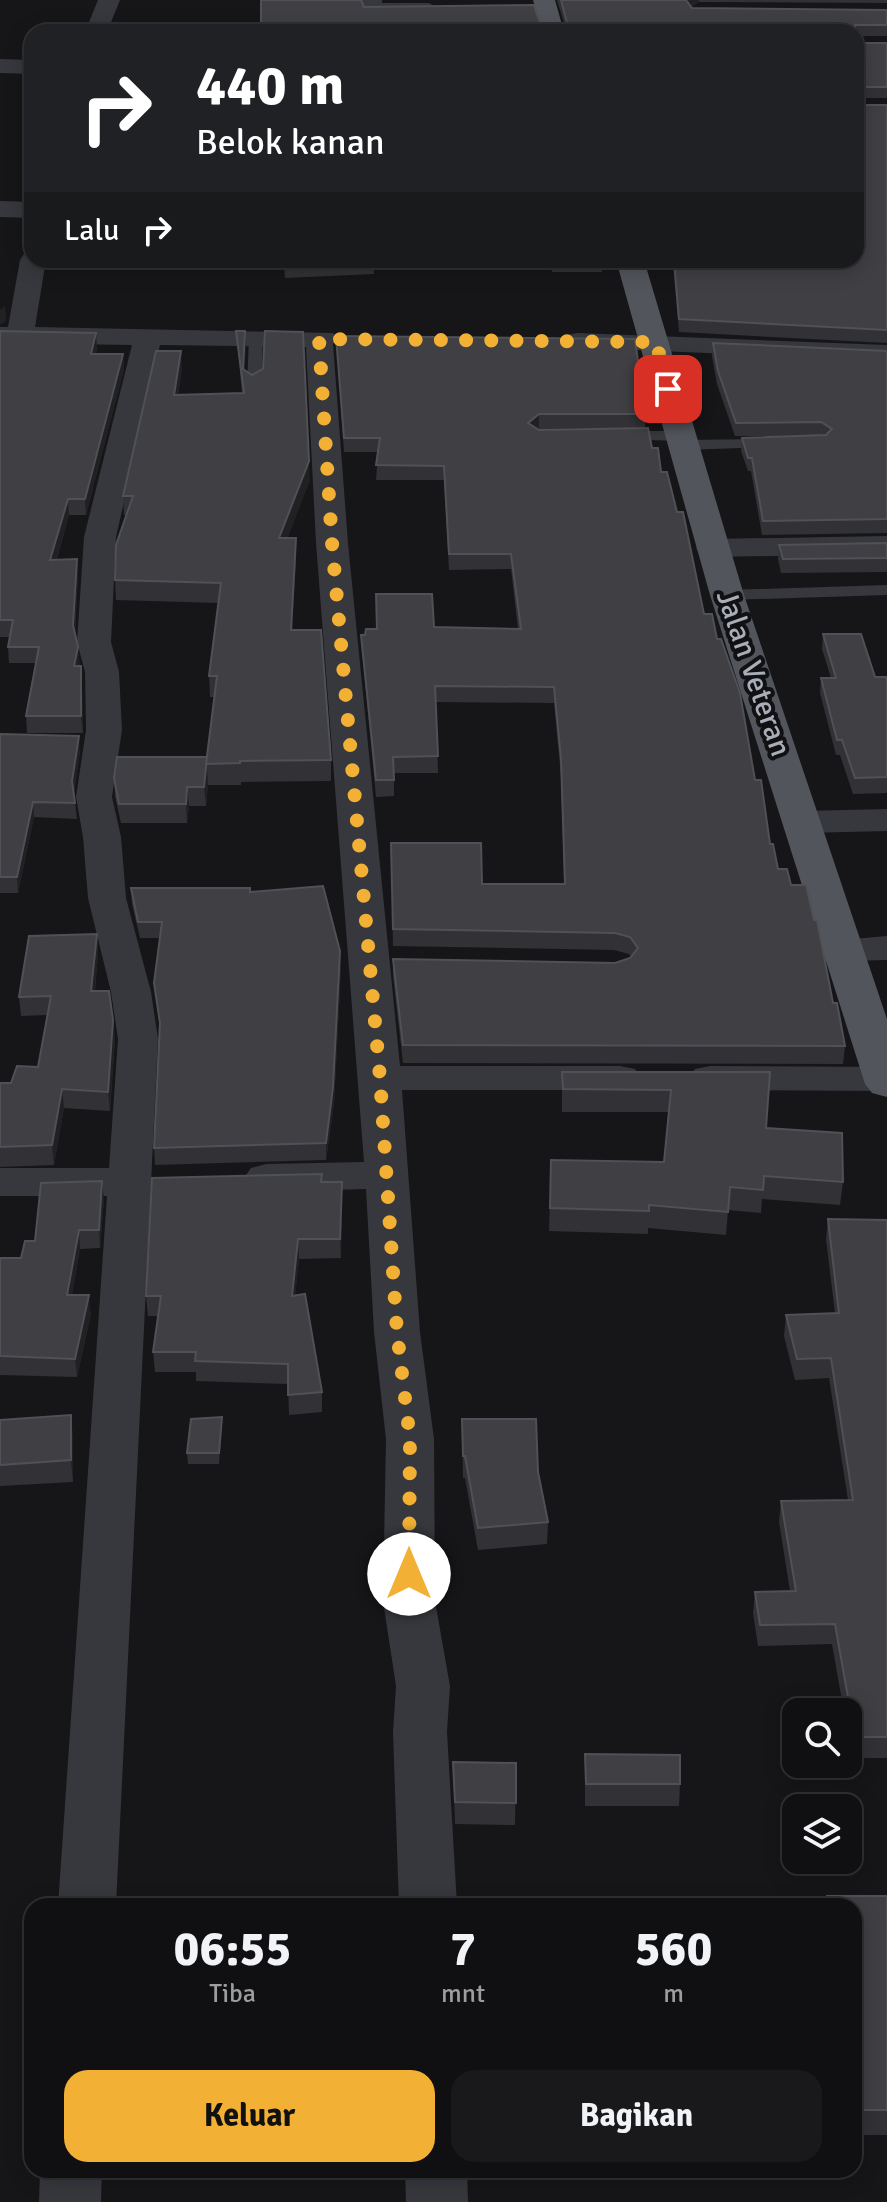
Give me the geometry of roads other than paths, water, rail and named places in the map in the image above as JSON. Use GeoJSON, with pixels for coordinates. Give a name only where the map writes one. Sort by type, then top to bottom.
{"type":"FeatureCollection","features":[{"type":"Feature","properties":{"kind":"main road"},"geometry":{"type":"LineString","coordinates":[[540,4],[549,24]]}},
{"type":"Feature","properties":{"kind":"main road","name":"Jalan Veteran"},"geometry":{"type":"LineString","coordinates":[[633,268],[712,548],[884,1068]]}},
{"type":"Feature","properties":{"kind":"street"},"geometry":{"type":"LineString","coordinates":[[99,24],[109,0]]}},
{"type":"Feature","properties":{"kind":"street"},"geometry":{"type":"LineString","coordinates":[[372,5],[452,8]]}},
{"type":"Feature","properties":{"kind":"street"},"geometry":{"type":"LineString","coordinates":[[0,66],[24,67]]}},
{"type":"Feature","properties":{"kind":"street"},"geometry":{"type":"LineString","coordinates":[[0,209],[24,210]]}},
{"type":"Feature","properties":{"kind":"street"},"geometry":{"type":"LineString","coordinates":[[24,264],[10,335],[333,339],[332,543],[385,962],[380,1078],[385,1175],[410,1439],[409,1601],[423,1686],[420,1732],[428,1898]]}},
{"type":"Feature","properties":{"kind":"street"},"geometry":{"type":"LineString","coordinates":[[88,1898],[146,1182],[138,1039],[131,992],[107,898],[102,837],[94,797],[95,742],[102,672],[94,642],[100,537],[148,338]]}},
{"type":"Feature","properties":{"kind":"street"},"geometry":{"type":"LineString","coordinates":[[544,341],[656,342],[887,353]]}},
{"type":"Feature","properties":{"kind":"street"},"geometry":{"type":"LineString","coordinates":[[712,548],[887,545]]}},
{"type":"Feature","properties":{"kind":"street"},"geometry":{"type":"LineString","coordinates":[[804,822],[887,820]]}},
{"type":"Feature","properties":{"kind":"street"},"geometry":{"type":"LineString","coordinates":[[844,949],[887,948]]}},
{"type":"Feature","properties":{"kind":"street"},"geometry":{"type":"LineString","coordinates":[[380,1078],[672,1078],[884,1068]]}},
{"type":"Feature","properties":{"kind":"street"},"geometry":{"type":"LineString","coordinates":[[226,1180],[385,1175]]}},
{"type":"Feature","properties":{"kind":"street"},"geometry":{"type":"LineString","coordinates":[[0,1182],[146,1182]]}},
{"type":"Feature","properties":{"kind":"street"},"geometry":{"type":"LineString","coordinates":[[70,2202],[71,2178]]}},
{"type":"Feature","properties":{"kind":"street"},"geometry":{"type":"LineString","coordinates":[[436,2178],[437,2202]]}},
{"type":"Feature","properties":{"kind":"lane"},"geometry":{"type":"LineString","coordinates":[[254,387],[256,338]]}},
{"type":"Feature","properties":{"kind":"lane"},"geometry":{"type":"LineString","coordinates":[[602,436],[789,443]]}},
{"type":"Feature","properties":{"kind":"lane"},"geometry":{"type":"LineString","coordinates":[[727,595],[887,590]]}}]}
